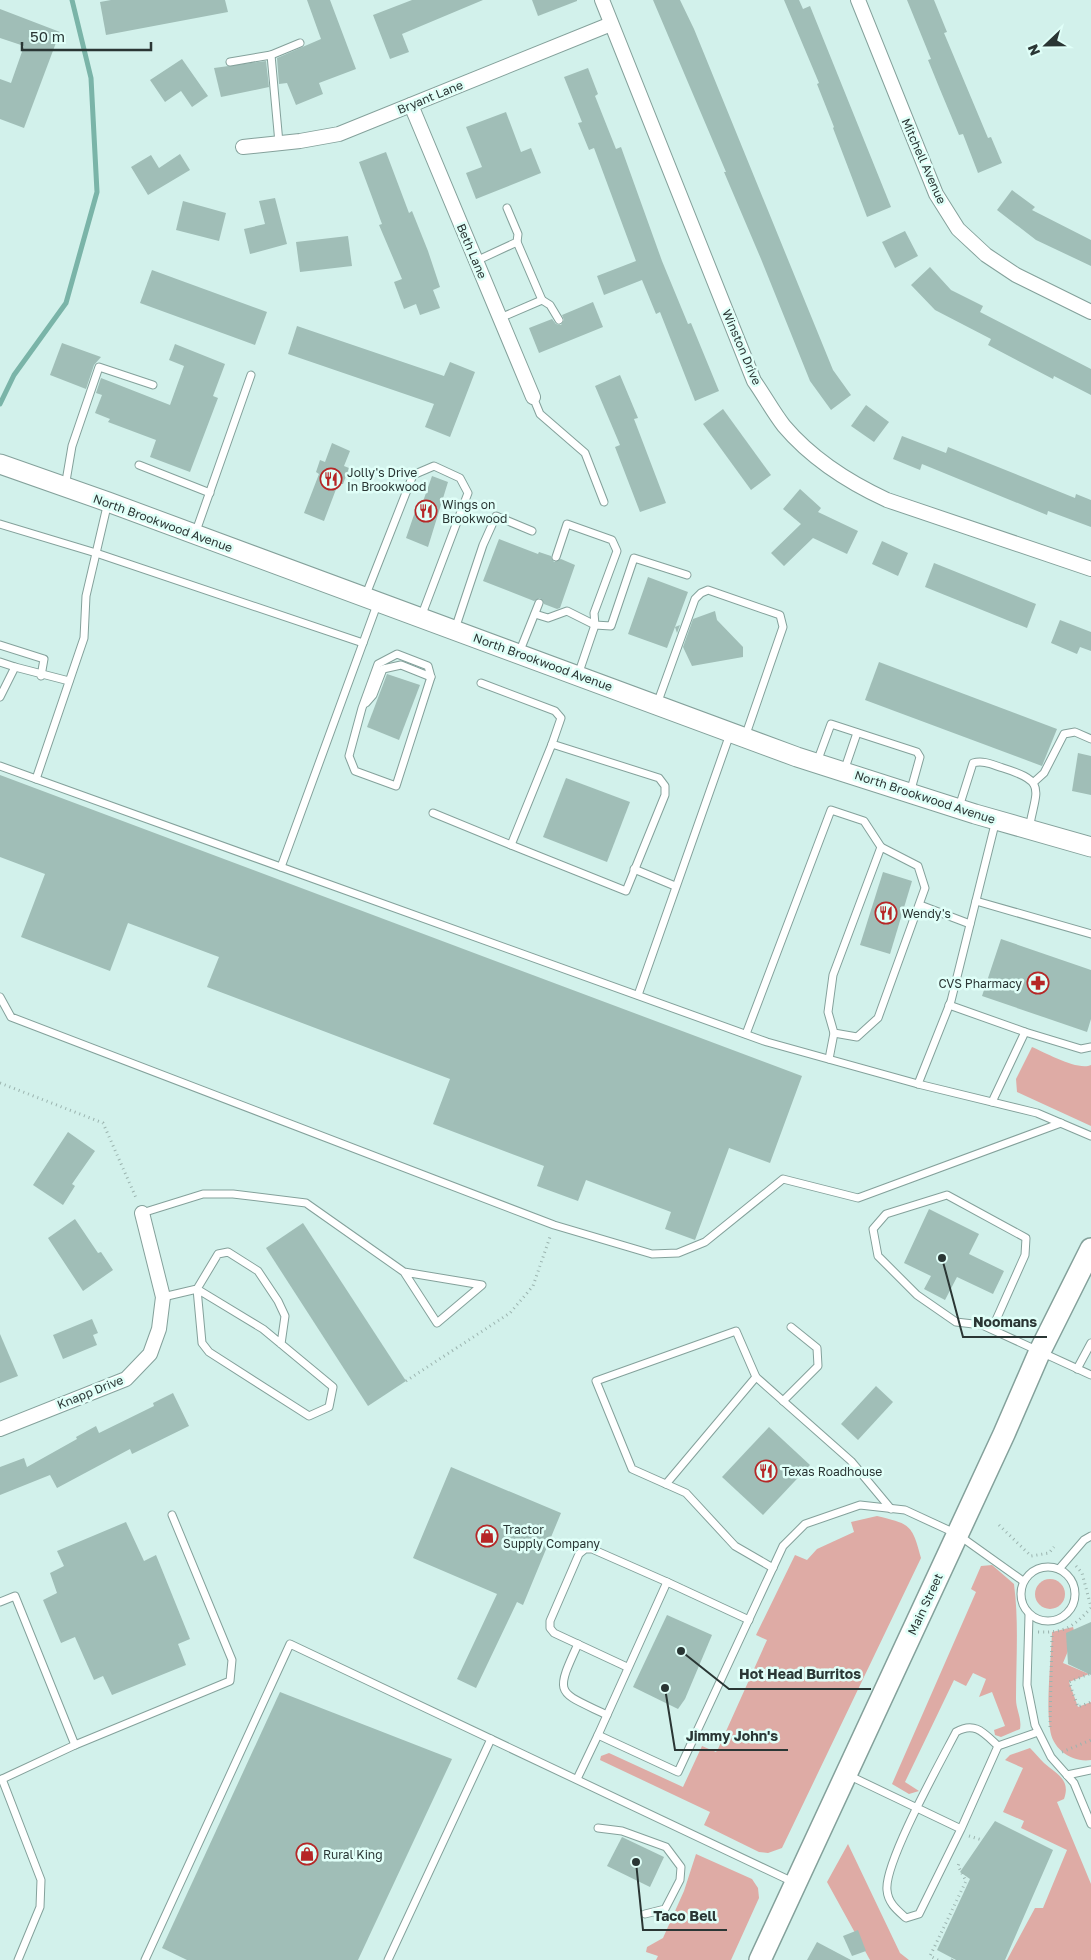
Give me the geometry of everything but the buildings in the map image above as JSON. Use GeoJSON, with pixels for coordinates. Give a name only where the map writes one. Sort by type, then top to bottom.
{"type":"FeatureCollection","features":[{"type":"Feature","properties":{"kind":"main road","name":"Main Street"},"geometry":{"type":"LineString","coordinates":[[760,1960],[958,1534],[1040,1351],[1091,1249]]}},
{"type":"Feature","properties":{"kind":"street","name":"Winston Drive"},"geometry":{"type":"LineString","coordinates":[[602,0],[754,381],[784,426],[815,457],[855,485],[887,500],[1091,569]]}},
{"type":"Feature","properties":{"kind":"street","name":"Mitchell Avenue"},"geometry":{"type":"LineString","coordinates":[[858,0],[936,194],[958,229],[986,255],[1016,275],[1091,312]]}},
{"type":"Feature","properties":{"kind":"street","name":"Bryant Lane"},"geometry":{"type":"LineString","coordinates":[[243,147],[339,134],[611,24]]}},
{"type":"Feature","properties":{"kind":"street","name":"Beth Lane"},"geometry":{"type":"LineString","coordinates":[[411,105],[533,397]]}},
{"type":"Feature","properties":{"kind":"street","name":"North Brookwood Avenue"},"geometry":{"type":"LineString","coordinates":[[0,464],[108,502],[738,735],[910,793],[1091,847]]}},
{"type":"Feature","properties":{"kind":"street","name":"Knapp Drive"},"geometry":{"type":"LineString","coordinates":[[0,1429],[126,1379],[150,1354],[159,1329],[163,1297],[142,1213]]}},
{"type":"Feature","properties":{"kind":"lane"},"geometry":{"type":"LineString","coordinates":[[230,62],[271,55],[300,43]]}},
{"type":"Feature","properties":{"kind":"lane"},"geometry":{"type":"LineString","coordinates":[[271,55],[279,143]]}},
{"type":"Feature","properties":{"kind":"lane"},"geometry":{"type":"LineString","coordinates":[[507,208],[518,234],[517,242],[542,300],[550,304],[559,320]]}},
{"type":"Feature","properties":{"kind":"lane"},"geometry":{"type":"LineString","coordinates":[[476,260],[517,242]]}},
{"type":"Feature","properties":{"kind":"lane"},"geometry":{"type":"LineString","coordinates":[[500,318],[542,300]]}},
{"type":"Feature","properties":{"kind":"lane"},"geometry":{"type":"LineString","coordinates":[[65,487],[72,446],[99,367],[152,385]]}},
{"type":"Feature","properties":{"kind":"lane"},"geometry":{"type":"LineString","coordinates":[[195,534],[252,375]]}},
{"type":"Feature","properties":{"kind":"lane"},"geometry":{"type":"LineString","coordinates":[[533,397],[540,414],[585,453],[604,502]]}},
{"type":"Feature","properties":{"kind":"lane"},"geometry":{"type":"LineString","coordinates":[[139,465],[210,493]]}},
{"type":"Feature","properties":{"kind":"lane"},"geometry":{"type":"LineString","coordinates":[[281,867],[363,643],[372,600],[413,475],[434,466],[460,478],[468,493],[421,618]]}},
{"type":"Feature","properties":{"kind":"lane"},"geometry":{"type":"LineString","coordinates":[[36,779],[84,638],[86,596],[108,502]]}},
{"type":"Feature","properties":{"kind":"lane"},"geometry":{"type":"LineString","coordinates":[[455,630],[483,545],[496,516],[532,531]]}},
{"type":"Feature","properties":{"kind":"lane"},"geometry":{"type":"LineString","coordinates":[[0,524],[96,553],[363,643]]}},
{"type":"Feature","properties":{"kind":"lane"},"geometry":{"type":"LineString","coordinates":[[556,557],[567,524],[612,540],[617,552],[594,613],[595,626],[578,676]]}},
{"type":"Feature","properties":{"kind":"lane"},"geometry":{"type":"LineString","coordinates":[[535,614],[548,618],[567,611],[595,626],[611,626],[634,558],[687,575]]}},
{"type":"Feature","properties":{"kind":"lane"},"geometry":{"type":"LineString","coordinates":[[638,995],[675,886],[783,627],[780,615],[708,590],[701,592],[695,599],[657,705]]}},
{"type":"Feature","properties":{"kind":"lane"},"geometry":{"type":"LineString","coordinates":[[518,654],[539,603]]}},
{"type":"Feature","properties":{"kind":"lane"},"geometry":{"type":"LineString","coordinates":[[0,645],[44,660],[41,676]]}},
{"type":"Feature","properties":{"kind":"lane"},"geometry":{"type":"LineString","coordinates":[[397,654],[428,666],[431,676],[396,786],[355,771],[349,756],[362,708],[378,664],[397,654]]}},
{"type":"Feature","properties":{"kind":"lane"},"geometry":{"type":"LineString","coordinates":[[0,662],[41,676],[69,681]]}},
{"type":"Feature","properties":{"kind":"lane"},"geometry":{"type":"LineString","coordinates":[[362,708],[374,695],[383,669],[401,665],[431,676]]}},
{"type":"Feature","properties":{"kind":"lane"},"geometry":{"type":"LineString","coordinates":[[0,697],[15,667]]}},
{"type":"Feature","properties":{"kind":"lane"},"geometry":{"type":"LineString","coordinates":[[481,682],[555,711],[561,718],[511,845]]}},
{"type":"Feature","properties":{"kind":"lane"},"geometry":{"type":"LineString","coordinates":[[817,762],[831,724],[916,752],[920,757],[920,763],[910,793]]}},
{"type":"Feature","properties":{"kind":"lane"},"geometry":{"type":"LineString","coordinates":[[1034,782],[1044,772],[1064,734],[1075,732],[1091,739]]}},
{"type":"Feature","properties":{"kind":"lane"},"geometry":{"type":"LineString","coordinates":[[844,771],[857,733]]}},
{"type":"Feature","properties":{"kind":"lane"},"geometry":{"type":"LineString","coordinates":[[433,813],[626,891],[665,795],[665,786],[659,778],[552,744]]}},
{"type":"Feature","properties":{"kind":"lane"},"geometry":{"type":"LineString","coordinates":[[959,808],[973,763],[982,761],[1027,775],[1034,782],[1036,789],[1028,829]]}},
{"type":"Feature","properties":{"kind":"lane"},"geometry":{"type":"LineString","coordinates":[[0,766],[746,1034],[918,1084],[1037,1113],[1091,1136]]}},
{"type":"Feature","properties":{"kind":"lane"},"geometry":{"type":"LineString","coordinates":[[746,1034],[832,810],[864,821],[881,847],[918,866],[925,888],[878,1018],[857,1037],[834,1033]]}},
{"type":"Feature","properties":{"kind":"lane"},"geometry":{"type":"LineString","coordinates":[[918,1084],[949,1005],[996,820]]}},
{"type":"Feature","properties":{"kind":"lane"},"geometry":{"type":"LineString","coordinates":[[829,1059],[834,1033],[828,1012],[833,975],[881,847]]}},
{"type":"Feature","properties":{"kind":"lane"},"geometry":{"type":"LineString","coordinates":[[634,869],[675,886]]}},
{"type":"Feature","properties":{"kind":"lane"},"geometry":{"type":"LineString","coordinates":[[976,901],[1091,934]]}},
{"type":"Feature","properties":{"kind":"lane"},"geometry":{"type":"LineString","coordinates":[[920,905],[970,924]]}},
{"type":"Feature","properties":{"kind":"lane"},"geometry":{"type":"LineString","coordinates":[[0,997],[11,1017],[554,1225],[652,1254],[678,1253],[705,1242],[783,1178],[858,1198],[1061,1123]]}},
{"type":"Feature","properties":{"kind":"lane"},"geometry":{"type":"LineString","coordinates":[[949,1005],[1025,1032],[1081,1049],[1091,1047]]}},
{"type":"Feature","properties":{"kind":"lane"},"geometry":{"type":"LineString","coordinates":[[992,1102],[1025,1032]]}},
{"type":"Feature","properties":{"kind":"lane"},"geometry":{"type":"LineString","coordinates":[[142,1213],[203,1194],[233,1194],[306,1204],[404,1272],[437,1323],[482,1285],[404,1272]]}},
{"type":"Feature","properties":{"kind":"lane"},"geometry":{"type":"LineString","coordinates":[[992,1330],[1025,1255],[1026,1238],[947,1195],[886,1214],[873,1229],[878,1256],[917,1295],[956,1322],[982,1326],[1091,1376]]}},
{"type":"Feature","properties":{"kind":"lane"},"geometry":{"type":"LineString","coordinates":[[163,1297],[197,1290],[262,1329],[333,1387],[329,1407],[308,1416],[209,1352],[202,1343],[197,1290],[218,1254],[228,1252],[258,1271],[278,1300],[286,1316],[281,1344]]}},
{"type":"Feature","properties":{"kind":"lane"},"geometry":{"type":"LineString","coordinates":[[783,1401],[818,1366],[818,1348],[791,1327]]}},
{"type":"Feature","properties":{"kind":"lane"},"geometry":{"type":"LineString","coordinates":[[773,1568],[735,1546],[686,1493],[632,1469],[596,1381],[736,1331],[756,1377],[851,1461],[891,1508]]}},
{"type":"Feature","properties":{"kind":"lane"},"geometry":{"type":"LineString","coordinates":[[1077,1368],[1091,1343]]}},
{"type":"Feature","properties":{"kind":"lane"},"geometry":{"type":"LineString","coordinates":[[666,1484],[756,1377]]}},
{"type":"Feature","properties":{"kind":"lane"},"geometry":{"type":"LineString","coordinates":[[598,1735],[678,1772],[783,1546],[804,1524],[860,1505],[905,1510],[958,1534],[1023,1581]]}},
{"type":"Feature","properties":{"kind":"lane"},"geometry":{"type":"LineString","coordinates":[[18,1960],[40,1907],[41,1880],[1,1780],[75,1745],[230,1681],[232,1660],[172,1515]]}},
{"type":"Feature","properties":{"kind":"lane"},"geometry":{"type":"LineString","coordinates":[[1058,1569],[1084,1540],[1091,1536]]}},
{"type":"Feature","properties":{"kind":"lane"},"geometry":{"type":"LineString","coordinates":[[627,1667],[554,1633],[550,1628],[550,1621],[579,1554],[585,1549],[592,1549],[749,1620]]}},
{"type":"Feature","properties":{"kind":"lane"},"geometry":{"type":"LineString","coordinates":[[1029,1615],[1044,1622],[1053,1622],[1062,1618],[1073,1606],[1075,1597],[1072,1580],[1058,1569],[1042,1567],[1034,1570],[1023,1581],[1020,1599],[1029,1615],[1026,1685],[1038,1732],[1051,1757],[1074,1783],[1091,1824]]}},
{"type":"Feature","properties":{"kind":"lane"},"geometry":{"type":"LineString","coordinates":[[576,1780],[667,1582]]}},
{"type":"Feature","properties":{"kind":"lane"},"geometry":{"type":"LineString","coordinates":[[0,1602],[15,1596],[75,1745]]}},
{"type":"Feature","properties":{"kind":"lane"},"geometry":{"type":"LineString","coordinates":[[145,1960],[290,1644],[795,1883]]}},
{"type":"Feature","properties":{"kind":"lane"},"geometry":{"type":"LineString","coordinates":[[578,1644],[562,1679],[564,1690],[570,1697],[607,1715]]}},
{"type":"Feature","properties":{"kind":"lane"},"geometry":{"type":"LineString","coordinates":[[998,1746],[978,1728],[965,1726],[956,1732],[887,1876],[887,1892],[892,1905],[906,1918],[918,1914],[961,1829],[998,1746],[1038,1732]]}},
{"type":"Feature","properties":{"kind":"lane"},"geometry":{"type":"LineString","coordinates":[[388,1960],[491,1739]]}},
{"type":"Feature","properties":{"kind":"lane"},"geometry":{"type":"LineString","coordinates":[[1067,1775],[1091,1770]]}},
{"type":"Feature","properties":{"kind":"lane"},"geometry":{"type":"LineString","coordinates":[[846,1774],[961,1829]]}},
{"type":"Feature","properties":{"kind":"lane"},"geometry":{"type":"LineString","coordinates":[[598,1828],[622,1831],[666,1847],[681,1867],[680,1880],[665,1910],[644,1914]]}},
{"type":"Feature","properties":{"kind":"path"},"geometry":{"type":"LineString","coordinates":[[0,1083],[103,1123],[142,1213]]}},
{"type":"Feature","properties":{"kind":"path"},"geometry":{"type":"LineString","coordinates":[[406,1381],[510,1313],[533,1286],[554,1225]]}},
{"type":"Feature","properties":{"kind":"path"},"geometry":{"type":"LineString","coordinates":[[999,1525],[1031,1556],[1049,1553],[1054,1547]]}},
{"type":"Feature","properties":{"kind":"path"},"geometry":{"type":"LineString","coordinates":[[1038,1632],[1052,1632],[1073,1626],[1091,1608],[1082,1573],[1073,1561]]}},
{"type":"Feature","properties":{"kind":"path"},"geometry":{"type":"LineString","coordinates":[[1050,1731],[1052,1632]]}},
{"type":"Feature","properties":{"kind":"path"},"geometry":{"type":"LineString","coordinates":[[1089,1674],[1069,1682],[1078,1708],[1091,1702]]}},
{"type":"Feature","properties":{"kind":"path"},"geometry":{"type":"LineString","coordinates":[[1058,1745],[1062,1753],[1091,1740]]}},
{"type":"Feature","properties":{"kind":"path"},"geometry":{"type":"LineString","coordinates":[[967,1843],[970,1835],[982,1840]]}},
{"type":"Feature","properties":{"kind":"path"},"geometry":{"type":"LineString","coordinates":[[938,1960],[930,1956],[966,1881],[958,1866],[961,1858]]}},
{"type":"Feature","properties":{"kind":"shaded area"},"geometry":{"type":"Polygon","coordinates":[[[1032,1047],[1070,1064],[1078,1066],[1091,1065],[1091,1126],[1017,1092],[1016,1079],[1032,1047]]]}},
{"type":"Feature","properties":{"kind":"shaded area"},"geometry":{"type":"Polygon","coordinates":[[[877,1516],[897,1521],[908,1527],[915,1538],[921,1558],[782,1848],[768,1853],[759,1852],[704,1825],[710,1812],[600,1760],[601,1756],[609,1753],[683,1787],[702,1746],[716,1752],[718,1749],[767,1640],[756,1635],[795,1555],[807,1560],[817,1549],[854,1532],[851,1522],[877,1516]]]}},
{"type":"Feature","properties":{"kind":"shaded area"},"geometry":{"type":"Polygon","coordinates":[[[992,1565],[1014,1584],[1017,1627],[1016,1699],[1020,1729],[1001,1737],[995,1735],[994,1730],[1005,1726],[992,1692],[979,1697],[986,1679],[973,1673],[966,1686],[954,1680],[905,1782],[919,1791],[909,1794],[892,1784],[976,1592],[971,1589],[981,1566],[992,1565]]]}},
{"type":"Feature","properties":{"kind":"shaded area"},"geometry":{"type":"Polygon","coordinates":[[[1050,1579],[1056,1580],[1064,1588],[1064,1600],[1056,1608],[1050,1609],[1044,1608],[1036,1600],[1035,1594],[1036,1588],[1044,1580],[1050,1579]]]}},
{"type":"Feature","properties":{"kind":"shaded area"},"geometry":{"type":"Polygon","coordinates":[[[1073,1627],[1075,1634],[1063,1663],[1089,1674],[1069,1682],[1078,1707],[1091,1702],[1091,1760],[1077,1759],[1064,1753],[1055,1743],[1050,1729],[1049,1694],[1052,1632],[1073,1627]]]}},
{"type":"Feature","properties":{"kind":"shaded area"},"geometry":{"type":"Polygon","coordinates":[[[1030,1748],[1062,1778],[1066,1787],[1064,1799],[1057,1802],[1091,1884],[1091,1960],[1007,1960],[1035,1908],[1043,1908],[1067,1850],[1021,1828],[1024,1821],[1003,1812],[1023,1768],[1005,1760],[1010,1755],[1030,1748]]]}},
{"type":"Feature","properties":{"kind":"shaded area"},"geometry":{"type":"Polygon","coordinates":[[[848,1844],[900,1953],[909,1960],[870,1960],[827,1882],[848,1844]]]}},
{"type":"Feature","properties":{"kind":"shaded area"},"geometry":{"type":"Polygon","coordinates":[[[696,1854],[752,1879],[758,1888],[759,1898],[731,1960],[656,1960],[658,1956],[646,1952],[647,1947],[663,1938],[684,1891],[696,1854]]]}},
{"type":"Feature","properties":{"kind":"waterway"},"geometry":{"type":"LineString","coordinates":[[0,404],[14,375],[66,303],[97,192],[91,78],[72,0]]}},
{"type":"Feature","properties":{"kind":"place","name":"Jolly's Drive In Brookwood"},"geometry":{"type":"Point","coordinates":[331,479]}},
{"type":"Feature","properties":{"kind":"place","name":"Wings on Brookwood"},"geometry":{"type":"Point","coordinates":[426,511]}},
{"type":"Feature","properties":{"kind":"place","name":"Wendy's"},"geometry":{"type":"Point","coordinates":[886,913]}},
{"type":"Feature","properties":{"kind":"place","name":"CVS Pharmacy"},"geometry":{"type":"Point","coordinates":[1038,983]}},
{"type":"Feature","properties":{"kind":"place","name":"Noomans"},"geometry":{"type":"Point","coordinates":[942,1258]}},
{"type":"Feature","properties":{"kind":"place","name":"Texas Roadhouse"},"geometry":{"type":"Point","coordinates":[766,1471]}},
{"type":"Feature","properties":{"kind":"place","name":"Tractor Supply Company"},"geometry":{"type":"Point","coordinates":[487,1536]}},
{"type":"Feature","properties":{"kind":"place","name":"Hot Head Burritos"},"geometry":{"type":"Point","coordinates":[681,1651]}},
{"type":"Feature","properties":{"kind":"place","name":"Jimmy John's"},"geometry":{"type":"Point","coordinates":[665,1688]}},
{"type":"Feature","properties":{"kind":"place","name":"Rural King"},"geometry":{"type":"Point","coordinates":[307,1854]}},
{"type":"Feature","properties":{"kind":"place","name":"Taco Bell"},"geometry":{"type":"Point","coordinates":[636,1862]}}]}
